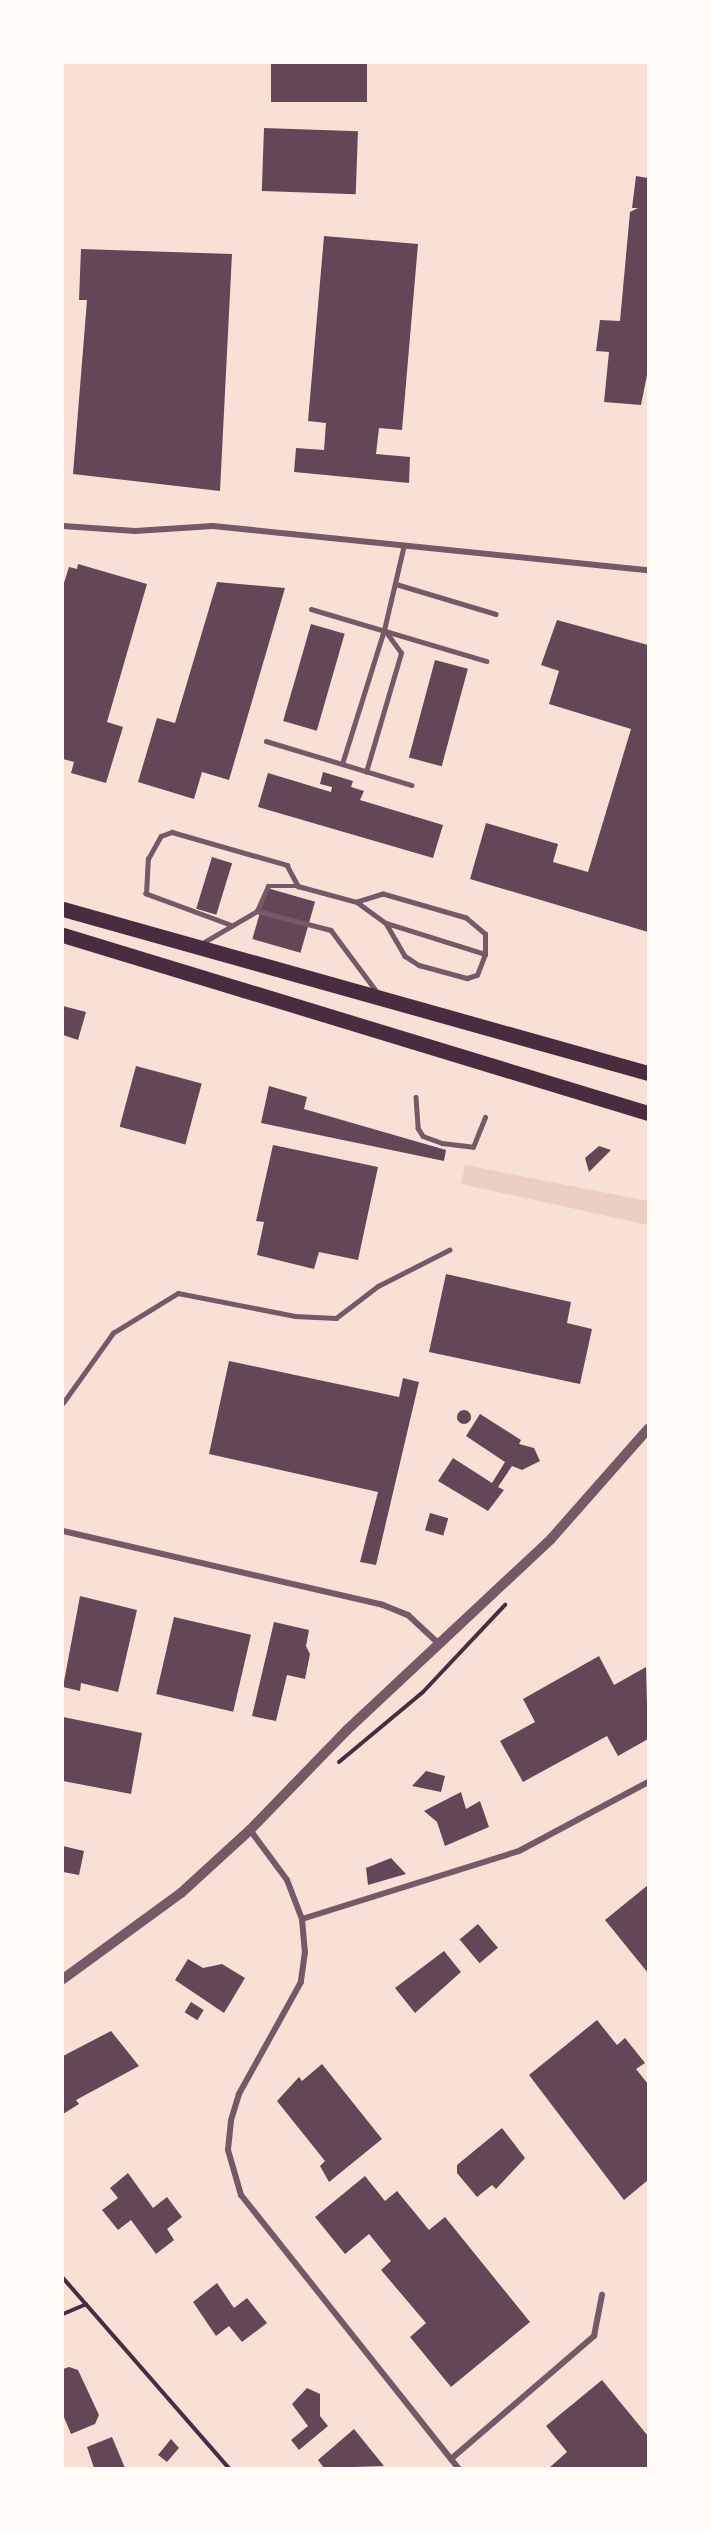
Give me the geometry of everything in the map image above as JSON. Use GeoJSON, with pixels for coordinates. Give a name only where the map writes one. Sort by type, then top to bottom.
{"type":"FeatureCollection","features":[{"type":"Feature","properties":{"kind":"main road"},"geometry":{"type":"LineString","coordinates":[[63,909],[648,1073]]}},
{"type":"Feature","properties":{"kind":"main road"},"geometry":{"type":"LineString","coordinates":[[63,935],[647,1113]]}},
{"type":"Feature","properties":{"kind":"street"},"geometry":{"type":"LineString","coordinates":[[63,526],[135,531],[213,526],[648,570]]}},
{"type":"Feature","properties":{"kind":"street"},"geometry":{"type":"LineString","coordinates":[[63,1979],[181,1893],[250,1830],[438,1643],[550,1539],[648,1429]]}},
{"type":"Feature","properties":{"kind":"street"},"geometry":{"type":"LineString","coordinates":[[63,1531],[383,1605],[408,1615],[438,1643]]}},
{"type":"Feature","properties":{"kind":"street"},"geometry":{"type":"LineString","coordinates":[[302,1919],[519,1851],[648,1782]]}},
{"type":"Feature","properties":{"kind":"street"},"geometry":{"type":"LineString","coordinates":[[250,1830],[287,1880],[302,1919],[301,1982],[239,2094],[228,2150],[241,2195],[266,2231],[458,2468]]}},
{"type":"Feature","properties":{"kind":"street"},"geometry":{"type":"LineString","coordinates":[[451,2459],[594,2336],[602,2295]]}},
{"type":"Feature","properties":{"kind":"lane"},"geometry":{"type":"LineString","coordinates":[[342,764],[384,630],[405,545]]}},
{"type":"Feature","properties":{"kind":"lane"},"geometry":{"type":"LineString","coordinates":[[396,584],[496,614]]}},
{"type":"Feature","properties":{"kind":"lane"},"geometry":{"type":"LineString","coordinates":[[311,609],[486,661]]}},
{"type":"Feature","properties":{"kind":"lane"},"geometry":{"type":"LineString","coordinates":[[366,771],[401,653],[384,630]]}},
{"type":"Feature","properties":{"kind":"lane"},"geometry":{"type":"LineString","coordinates":[[266,741],[412,785]]}},
{"type":"Feature","properties":{"kind":"lane"},"geometry":{"type":"LineString","coordinates":[[230,925],[146,894],[148,859],[161,836],[171,832],[287,865],[298,886]]}},
{"type":"Feature","properties":{"kind":"lane"},"geometry":{"type":"LineString","coordinates":[[196,947],[257,911],[268,886],[298,886],[357,902],[386,923],[485,954]]}},
{"type":"Feature","properties":{"kind":"lane"},"geometry":{"type":"LineString","coordinates":[[357,902],[383,894],[466,918],[485,934],[485,954],[477,975],[467,978],[419,965],[405,956],[386,923]]}},
{"type":"Feature","properties":{"kind":"lane"},"geometry":{"type":"LineString","coordinates":[[257,911],[331,930],[383,999]]}},
{"type":"Feature","properties":{"kind":"lane"},"geometry":{"type":"LineString","coordinates":[[416,1097],[423,1136],[450,1145],[473,1147],[485,1117]]}},
{"type":"Feature","properties":{"kind":"lane"},"geometry":{"type":"LineString","coordinates":[[63,1403],[113,1333],[178,1293],[296,1316],[336,1317],[378,1286],[449,1250]]}},
{"type":"Feature","properties":{"kind":"path"},"geometry":{"type":"LineString","coordinates":[[309,1770],[340,1762],[376,1736],[502,1614],[508,1595]]}},
{"type":"Feature","properties":{"kind":"path"},"geometry":{"type":"LineString","coordinates":[[63,2278],[229,2468]]}},
{"type":"Feature","properties":{"kind":"path"},"geometry":{"type":"LineString","coordinates":[[63,2314],[86,2304]]}},
{"type":"Feature","properties":{"kind":"shaded area"},"geometry":{"type":"Polygon","coordinates":[[[465,1165],[648,1201],[648,1225],[461,1184],[465,1165]]]}},
{"type":"Feature","properties":{"kind":"building"},"geometry":{"type":"Polygon","coordinates":[[[271,63],[367,63],[367,102],[271,102],[271,63]]]}},
{"type":"Feature","properties":{"kind":"building"},"geometry":{"type":"Polygon","coordinates":[[[264,128],[358,131],[356,194],[262,191],[264,128]]]}},
{"type":"Feature","properties":{"kind":"building"},"geometry":{"type":"Polygon","coordinates":[[[636,176],[648,178],[648,370],[641,405],[604,402],[609,352],[596,351],[600,320],[620,321],[630,212],[638,208],[632,208],[636,176]]]}},
{"type":"Feature","properties":{"kind":"building"},"geometry":{"type":"Polygon","coordinates":[[[324,236],[418,244],[402,430],[379,428],[376,454],[410,457],[409,483],[294,472],[296,448],[324,450],[326,423],[308,421],[324,236]]]}},
{"type":"Feature","properties":{"kind":"building"},"geometry":{"type":"Polygon","coordinates":[[[81,249],[232,254],[220,491],[73,474],[87,300],[79,300],[81,249]]]}},
{"type":"Feature","properties":{"kind":"building"},"geometry":{"type":"Polygon","coordinates":[[[78,564],[147,584],[107,722],[123,727],[106,783],[71,773],[74,762],[63,759],[63,586],[69,567],[77,569],[78,564]]]}},
{"type":"Feature","properties":{"kind":"building"},"geometry":{"type":"Polygon","coordinates":[[[217,582],[285,588],[229,780],[202,772],[194,799],[138,782],[157,718],[175,723],[217,582]]]}},
{"type":"Feature","properties":{"kind":"building"},"geometry":{"type":"Polygon","coordinates":[[[557,620],[648,645],[648,932],[470,879],[486,823],[558,844],[553,862],[588,872],[631,729],[549,704],[559,671],[541,665],[557,620]]]}},
{"type":"Feature","properties":{"kind":"building"},"geometry":{"type":"Polygon","coordinates":[[[311,624],[345,634],[317,731],[283,721],[311,624]]]}},
{"type":"Feature","properties":{"kind":"building"},"geometry":{"type":"Polygon","coordinates":[[[435,660],[468,669],[442,766],[409,758],[435,660]]]}},
{"type":"Feature","properties":{"kind":"building"},"geometry":{"type":"Polygon","coordinates":[[[323,772],[353,781],[351,787],[364,791],[360,800],[443,825],[433,858],[258,807],[268,773],[331,792],[332,787],[320,784],[323,772]]]}},
{"type":"Feature","properties":{"kind":"building"},"geometry":{"type":"Polygon","coordinates":[[[212,857],[232,863],[216,915],[196,909],[212,857]]]}},
{"type":"Feature","properties":{"kind":"building"},"geometry":{"type":"Polygon","coordinates":[[[267,888],[315,902],[300,953],[252,939],[267,888]]]}},
{"type":"Feature","properties":{"kind":"building"},"geometry":{"type":"Polygon","coordinates":[[[63,1006],[86,1012],[78,1040],[63,1035],[63,1006]]]}},
{"type":"Feature","properties":{"kind":"building"},"geometry":{"type":"Polygon","coordinates":[[[136,1066],[202,1084],[185,1144],[120,1127],[136,1066]]]}},
{"type":"Feature","properties":{"kind":"building"},"geometry":{"type":"Polygon","coordinates":[[[269,1086],[307,1097],[304,1109],[446,1150],[444,1161],[261,1123],[269,1086]]]}},
{"type":"Feature","properties":{"kind":"building"},"geometry":{"type":"Polygon","coordinates":[[[273,1145],[378,1167],[358,1260],[319,1252],[314,1269],[257,1255],[264,1222],[256,1221],[273,1145]]]}},
{"type":"Feature","properties":{"kind":"building"},"geometry":{"type":"Polygon","coordinates":[[[599,1146],[611,1150],[589,1172],[585,1158],[599,1146]]]}},
{"type":"Feature","properties":{"kind":"building"},"geometry":{"type":"Polygon","coordinates":[[[446,1274],[571,1302],[567,1323],[592,1329],[580,1384],[429,1352],[446,1274]]]}},
{"type":"Feature","properties":{"kind":"building"},"geometry":{"type":"Polygon","coordinates":[[[229,1361],[399,1397],[403,1378],[419,1382],[376,1565],[360,1562],[378,1492],[209,1454],[229,1361]]]}},
{"type":"Feature","properties":{"kind":"building"},"geometry":{"type":"Polygon","coordinates":[[[464,1410],[469,1412],[471,1417],[469,1422],[464,1424],[459,1422],[457,1417],[459,1412],[464,1410]]]}},
{"type":"Feature","properties":{"kind":"building"},"geometry":{"type":"Polygon","coordinates":[[[480,1414],[521,1440],[519,1444],[534,1448],[540,1461],[522,1470],[512,1466],[498,1487],[504,1490],[488,1511],[438,1481],[453,1458],[492,1483],[505,1462],[466,1436],[480,1414]]]}},
{"type":"Feature","properties":{"kind":"building"},"geometry":{"type":"Polygon","coordinates":[[[430,1513],[448,1518],[443,1536],[425,1530],[430,1513]]]}},
{"type":"Feature","properties":{"kind":"building"},"geometry":{"type":"Polygon","coordinates":[[[80,1596],[137,1610],[118,1692],[81,1683],[80,1691],[63,1687],[80,1596]]]}},
{"type":"Feature","properties":{"kind":"building"},"geometry":{"type":"Polygon","coordinates":[[[174,1617],[251,1635],[233,1712],[156,1694],[174,1617]]]}},
{"type":"Feature","properties":{"kind":"building"},"geometry":{"type":"Polygon","coordinates":[[[274,1622],[309,1630],[306,1646],[310,1654],[305,1679],[287,1675],[276,1721],[252,1716],[274,1622]]]}},
{"type":"Feature","properties":{"kind":"building"},"geometry":{"type":"Polygon","coordinates":[[[599,1656],[614,1685],[646,1667],[648,1739],[618,1756],[607,1736],[523,1782],[500,1741],[535,1722],[523,1699],[599,1656]]]}},
{"type":"Feature","properties":{"kind":"building"},"geometry":{"type":"Polygon","coordinates":[[[63,1717],[142,1733],[131,1794],[63,1781],[63,1717]]]}},
{"type":"Feature","properties":{"kind":"building"},"geometry":{"type":"Polygon","coordinates":[[[426,1771],[445,1776],[441,1792],[412,1786],[426,1771]]]}},
{"type":"Feature","properties":{"kind":"building"},"geometry":{"type":"Polygon","coordinates":[[[461,1792],[466,1809],[480,1801],[489,1827],[445,1846],[437,1822],[424,1811],[461,1792]]]}},
{"type":"Feature","properties":{"kind":"building"},"geometry":{"type":"Polygon","coordinates":[[[63,1846],[84,1851],[79,1875],[63,1872],[63,1846]]]}},
{"type":"Feature","properties":{"kind":"building"},"geometry":{"type":"Polygon","coordinates":[[[391,1858],[406,1874],[368,1885],[366,1868],[391,1858]]]}},
{"type":"Feature","properties":{"kind":"building"},"geometry":{"type":"Polygon","coordinates":[[[648,1885],[648,1973],[605,1920],[648,1885]]]}},
{"type":"Feature","properties":{"kind":"building"},"geometry":{"type":"Polygon","coordinates":[[[478,1924],[498,1948],[480,1963],[460,1939],[478,1924]]]}},
{"type":"Feature","properties":{"kind":"building"},"geometry":{"type":"Polygon","coordinates":[[[444,1951],[461,1972],[415,2013],[395,1988],[444,1951]]]}},
{"type":"Feature","properties":{"kind":"building"},"geometry":{"type":"Polygon","coordinates":[[[188,1959],[203,1968],[222,1964],[245,1978],[224,2013],[175,1980],[188,1959]]]}},
{"type":"Feature","properties":{"kind":"building"},"geometry":{"type":"Polygon","coordinates":[[[191,2002],[204,2010],[197,2020],[185,2012],[191,2002]]]}},
{"type":"Feature","properties":{"kind":"building"},"geometry":{"type":"Polygon","coordinates":[[[597,2020],[617,2045],[625,2038],[645,2063],[636,2069],[648,2084],[648,2180],[624,2200],[529,2075],[597,2020]]]}},
{"type":"Feature","properties":{"kind":"building"},"geometry":{"type":"Polygon","coordinates":[[[111,2031],[139,2066],[76,2100],[79,2104],[63,2114],[63,2056],[111,2031]]]}},
{"type":"Feature","properties":{"kind":"building"},"geometry":{"type":"Polygon","coordinates":[[[322,2064],[382,2139],[329,2182],[320,2166],[325,2161],[277,2101],[299,2077],[302,2081],[322,2064]]]}},
{"type":"Feature","properties":{"kind":"building"},"geometry":{"type":"Polygon","coordinates":[[[502,2128],[525,2158],[496,2189],[492,2185],[477,2197],[457,2173],[457,2165],[502,2128]]]}},
{"type":"Feature","properties":{"kind":"building"},"geometry":{"type":"Polygon","coordinates":[[[128,2173],[153,2208],[167,2197],[182,2217],[167,2229],[174,2240],[156,2254],[131,2220],[118,2230],[102,2210],[118,2198],[110,2188],[128,2173]]]}},
{"type":"Feature","properties":{"kind":"building"},"geometry":{"type":"Polygon","coordinates":[[[365,2176],[385,2201],[397,2191],[429,2230],[445,2217],[530,2322],[451,2387],[410,2337],[426,2323],[381,2270],[391,2261],[369,2234],[345,2254],[315,2217],[365,2176]]]}},
{"type":"Feature","properties":{"kind":"building"},"geometry":{"type":"Polygon","coordinates":[[[217,2283],[234,2308],[247,2298],[267,2323],[242,2342],[229,2326],[216,2336],[193,2302],[217,2283]]]}},
{"type":"Feature","properties":{"kind":"building"},"geometry":{"type":"Polygon","coordinates":[[[69,2367],[78,2370],[99,2415],[95,2424],[71,2434],[63,2415],[63,2369],[69,2367]]]}},
{"type":"Feature","properties":{"kind":"building"},"geometry":{"type":"Polygon","coordinates":[[[602,2380],[648,2436],[648,2468],[549,2468],[567,2452],[546,2426],[602,2380]]]}},
{"type":"Feature","properties":{"kind":"building"},"geometry":{"type":"Polygon","coordinates":[[[307,2388],[320,2394],[320,2416],[328,2426],[299,2450],[291,2440],[308,2426],[292,2404],[307,2388]]]}},
{"type":"Feature","properties":{"kind":"building"},"geometry":{"type":"Polygon","coordinates":[[[354,2429],[384,2466],[324,2468],[318,2460],[354,2429]]]}},
{"type":"Feature","properties":{"kind":"building"},"geometry":{"type":"Polygon","coordinates":[[[112,2437],[125,2468],[94,2468],[87,2447],[112,2437]]]}},
{"type":"Feature","properties":{"kind":"building"},"geometry":{"type":"Polygon","coordinates":[[[171,2439],[179,2448],[167,2462],[158,2455],[171,2439]]]}}]}
